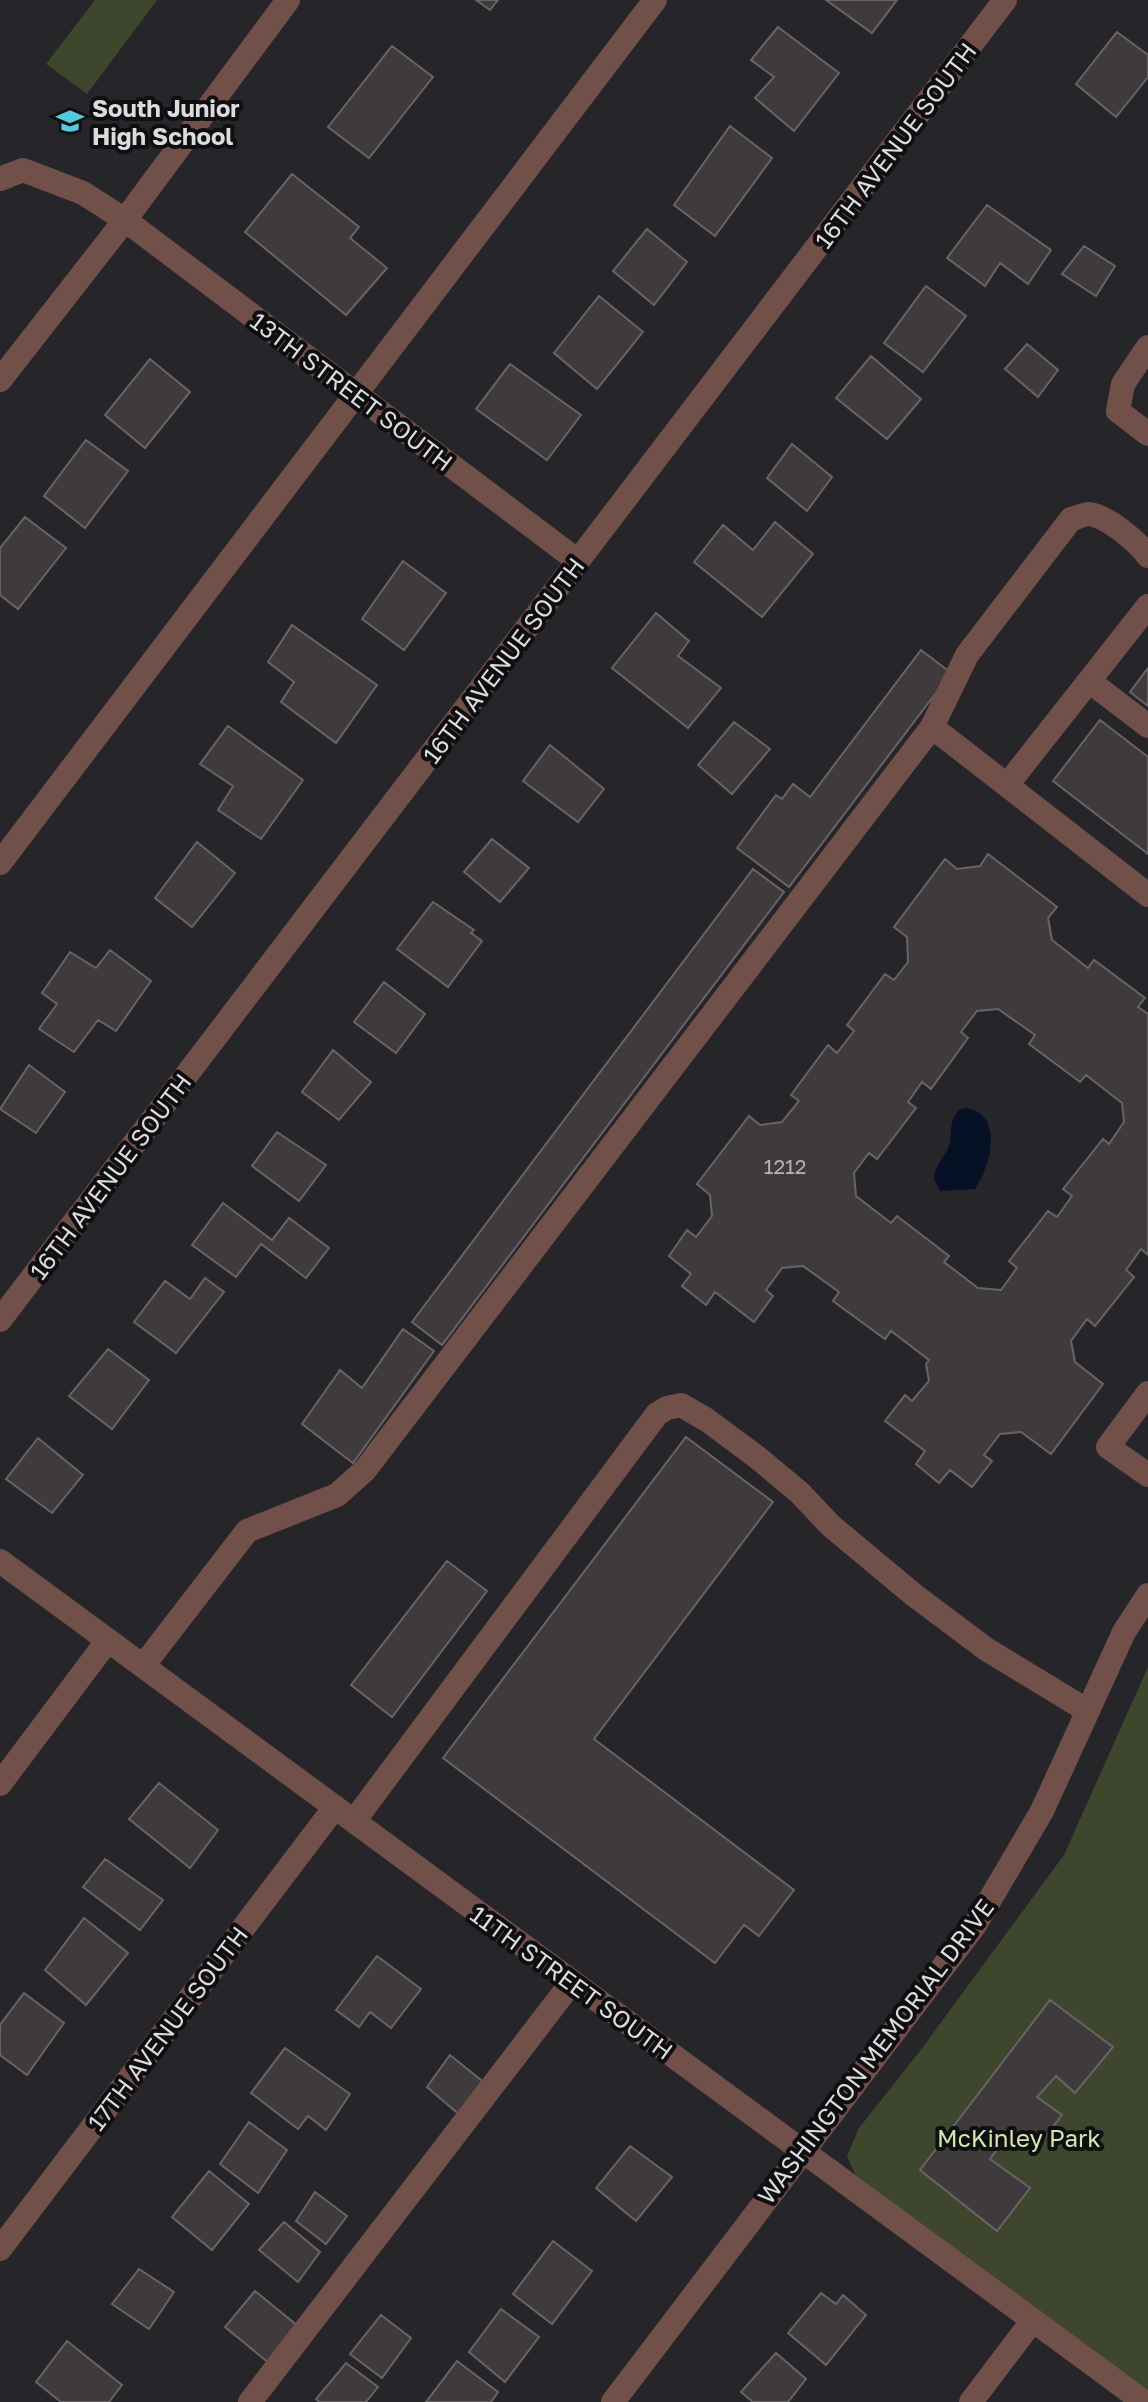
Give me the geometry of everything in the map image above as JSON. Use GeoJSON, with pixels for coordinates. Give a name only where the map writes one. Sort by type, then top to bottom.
{"type":"FeatureCollection","features":[{"type":"Feature","properties":{"kind":"street"},"geometry":{"type":"LineString","coordinates":[[0,380],[125,220],[288,0]]}},
{"type":"Feature","properties":{"kind":"street"},"geometry":{"type":"LineString","coordinates":[[0,863],[655,0]]}},
{"type":"Feature","properties":{"kind":"street","name":"16TH AVENUE SOUTH"},"geometry":{"type":"LineString","coordinates":[[0,1320],[1005,0]]}},
{"type":"Feature","properties":{"kind":"street","name":"13TH STREET SOUTH"},"geometry":{"type":"LineString","coordinates":[[0,179],[23,170],[83,193],[125,220],[578,561]]}},
{"type":"Feature","properties":{"kind":"street"},"geometry":{"type":"LineString","coordinates":[[1148,347],[1123,384],[1118,411],[1148,434]]}},
{"type":"Feature","properties":{"kind":"street"},"geometry":{"type":"LineString","coordinates":[[143,1666],[247,1531],[337,1495],[365,1470],[932,727],[967,655],[1071,519],[1088,514],[1107,521],[1142,547],[1148,556]]}},
{"type":"Feature","properties":{"kind":"street"},"geometry":{"type":"LineString","coordinates":[[1007,785],[1148,606]]}},
{"type":"Feature","properties":{"kind":"street"},"geometry":{"type":"LineString","coordinates":[[1089,681],[1148,726]]}},
{"type":"Feature","properties":{"kind":"street"},"geometry":{"type":"LineString","coordinates":[[932,727],[1148,895]]}},
{"type":"Feature","properties":{"kind":"street"},"geometry":{"type":"LineString","coordinates":[[1148,1393],[1108,1447],[1148,1475]]}},
{"type":"Feature","properties":{"kind":"street","name":"17TH AVENUE SOUTH"},"geometry":{"type":"LineString","coordinates":[[0,2249],[344,1814],[548,1563],[657,1414],[667,1408],[681,1405],[707,1420],[800,1493],[830,1525],[914,1595],[986,1649],[1088,1711]]}},
{"type":"Feature","properties":{"kind":"street","name":"11TH STREET SOUTH"},"geometry":{"type":"LineString","coordinates":[[0,1561],[1144,2402]]}},
{"type":"Feature","properties":{"kind":"street","name":"WASHINGTON MEMORIAL DRIVE"},"geometry":{"type":"LineString","coordinates":[[613,2402],[975,1925],[1042,1811],[1124,1632],[1148,1595]]}},
{"type":"Feature","properties":{"kind":"street"},"geometry":{"type":"LineString","coordinates":[[0,1784],[108,1640]]}},
{"type":"Feature","properties":{"kind":"street"},"geometry":{"type":"LineString","coordinates":[[250,2402],[572,1982]]}},
{"type":"Feature","properties":{"kind":"street"},"geometry":{"type":"LineString","coordinates":[[971,2402],[1033,2320]]}},
{"type":"Feature","properties":{"kind":"green space"},"geometry":{"type":"Polygon","coordinates":[[[95,0],[157,0],[87,94],[46,64],[95,0]]]}},
{"type":"Feature","properties":{"kind":"green space","name":"McKinley Park"},"geometry":{"type":"Polygon","coordinates":[[[1148,1667],[1148,2402],[1143,2402],[855,2174],[847,2156],[859,2128],[920,2051],[1064,1855],[1148,1667]]]}},
{"type":"Feature","properties":{"kind":"water"},"geometry":{"type":"Polygon","coordinates":[[[965,1108],[978,1112],[990,1130],[986,1168],[975,1189],[940,1191],[934,1179],[936,1170],[950,1144],[955,1116],[965,1108]]]}},
{"type":"Feature","properties":{"kind":"building"},"geometry":{"type":"Polygon","coordinates":[[[476,0],[498,0],[490,10],[476,0]]]}},
{"type":"Feature","properties":{"kind":"building"},"geometry":{"type":"Polygon","coordinates":[[[826,0],[897,0],[872,33],[826,0]]]}},
{"type":"Feature","properties":{"kind":"building"},"geometry":{"type":"Polygon","coordinates":[[[778,27],[839,73],[794,131],[755,98],[774,77],[751,60],[778,27]]]}},
{"type":"Feature","properties":{"kind":"building"},"geometry":{"type":"Polygon","coordinates":[[[1117,32],[1148,55],[1148,77],[1116,117],[1076,84],[1117,32]]]}},
{"type":"Feature","properties":{"kind":"building"},"geometry":{"type":"Polygon","coordinates":[[[392,46],[433,77],[369,158],[328,127],[392,46]]]}},
{"type":"Feature","properties":{"kind":"building"},"geometry":{"type":"Polygon","coordinates":[[[730,126],[772,158],[715,236],[674,205],[730,126]]]}},
{"type":"Feature","properties":{"kind":"building"},"geometry":{"type":"Polygon","coordinates":[[[292,174],[359,227],[350,238],[387,268],[346,315],[245,232],[292,174]]]}},
{"type":"Feature","properties":{"kind":"building"},"geometry":{"type":"Polygon","coordinates":[[[987,205],[1051,250],[1028,284],[1000,263],[985,286],[947,258],[987,205]]]}},
{"type":"Feature","properties":{"kind":"building"},"geometry":{"type":"Polygon","coordinates":[[[647,229],[687,262],[654,305],[613,271],[647,229]]]}},
{"type":"Feature","properties":{"kind":"building"},"geometry":{"type":"Polygon","coordinates":[[[1084,246],[1115,266],[1096,296],[1062,274],[1084,246]]]}},
{"type":"Feature","properties":{"kind":"building"},"geometry":{"type":"Polygon","coordinates":[[[926,286],[966,316],[923,372],[884,343],[926,286]]]}},
{"type":"Feature","properties":{"kind":"building"},"geometry":{"type":"Polygon","coordinates":[[[599,296],[643,332],[597,389],[554,353],[599,296]]]}},
{"type":"Feature","properties":{"kind":"building"},"geometry":{"type":"Polygon","coordinates":[[[1027,344],[1058,370],[1038,397],[1005,369],[1027,344]]]}},
{"type":"Feature","properties":{"kind":"building"},"geometry":{"type":"Polygon","coordinates":[[[871,356],[921,399],[887,439],[836,398],[871,356]]]}},
{"type":"Feature","properties":{"kind":"building"},"geometry":{"type":"Polygon","coordinates":[[[150,359],[190,392],[145,448],[105,415],[150,359]]]}},
{"type":"Feature","properties":{"kind":"building"},"geometry":{"type":"Polygon","coordinates":[[[510,364],[581,415],[547,460],[476,409],[510,364]]]}},
{"type":"Feature","properties":{"kind":"building"},"geometry":{"type":"Polygon","coordinates":[[[86,440],[128,471],[85,528],[44,496],[86,440]]]}},
{"type":"Feature","properties":{"kind":"building"},"geometry":{"type":"Polygon","coordinates":[[[792,444],[832,477],[807,511],[767,478],[792,444]]]}},
{"type":"Feature","properties":{"kind":"building"},"geometry":{"type":"Polygon","coordinates":[[[25,517],[66,548],[18,609],[0,595],[0,548],[25,517]]]}},
{"type":"Feature","properties":{"kind":"building"},"geometry":{"type":"Polygon","coordinates":[[[775,522],[813,554],[762,617],[694,562],[723,525],[753,550],[775,522]]]}},
{"type":"Feature","properties":{"kind":"building"},"geometry":{"type":"Polygon","coordinates":[[[403,561],[446,593],[404,650],[362,619],[403,561]]]}},
{"type":"Feature","properties":{"kind":"building"},"geometry":{"type":"Polygon","coordinates":[[[656,613],[689,641],[678,656],[721,688],[688,728],[612,668],[656,613]]]}},
{"type":"Feature","properties":{"kind":"building"},"geometry":{"type":"Polygon","coordinates":[[[292,625],[377,685],[336,743],[281,702],[294,682],[268,662],[292,625]]]}},
{"type":"Feature","properties":{"kind":"building"},"geometry":{"type":"Polygon","coordinates":[[[921,650],[951,673],[789,887],[737,848],[776,795],[782,799],[793,784],[810,797],[921,650]]]}},
{"type":"Feature","properties":{"kind":"building"},"geometry":{"type":"Polygon","coordinates":[[[1148,668],[1148,706],[1130,692],[1148,668]]]}},
{"type":"Feature","properties":{"kind":"building"},"geometry":{"type":"Polygon","coordinates":[[[1100,720],[1148,757],[1148,854],[1053,781],[1100,720]]]}},
{"type":"Feature","properties":{"kind":"building"},"geometry":{"type":"Polygon","coordinates":[[[734,722],[770,749],[732,794],[698,765],[734,722]]]}},
{"type":"Feature","properties":{"kind":"building"},"geometry":{"type":"Polygon","coordinates":[[[228,726],[303,780],[261,839],[218,810],[233,786],[200,764],[228,726]]]}},
{"type":"Feature","properties":{"kind":"building"},"geometry":{"type":"Polygon","coordinates":[[[550,745],[604,789],[578,822],[523,781],[550,745]]]}},
{"type":"Feature","properties":{"kind":"building"},"geometry":{"type":"Polygon","coordinates":[[[492,839],[529,868],[500,902],[464,872],[492,839]]]}},
{"type":"Feature","properties":{"kind":"building"},"geometry":{"type":"Polygon","coordinates":[[[197,842],[235,873],[192,927],[155,898],[197,842]]]}},
{"type":"Feature","properties":{"kind":"building"},"geometry":{"type":"Polygon","coordinates":[[[988,854],[1057,907],[1048,918],[1052,940],[1088,968],[1094,960],[1145,998],[1138,1007],[1148,1014],[1148,1255],[1141,1249],[1126,1270],[1134,1277],[1095,1326],[1087,1319],[1071,1341],[1075,1362],[1103,1384],[1051,1454],[1021,1432],[1000,1434],[984,1455],[992,1461],[972,1487],[950,1470],[939,1483],[916,1464],[925,1451],[885,1421],[905,1395],[912,1401],[929,1381],[926,1364],[929,1360],[891,1331],[885,1339],[833,1301],[839,1292],[803,1266],[782,1268],[766,1290],[773,1296],[754,1322],[715,1292],[706,1305],[682,1286],[691,1274],[669,1256],[687,1230],[696,1237],[712,1216],[710,1195],[697,1184],[749,1116],[760,1125],[782,1122],[799,1101],[791,1095],[828,1045],[837,1053],[854,1031],[847,1025],[885,974],[894,980],[908,962],[907,937],[894,927],[945,859],[957,869],[980,866],[988,854]],[[998,1009],[977,1011],[961,1032],[968,1038],[931,1089],[922,1082],[908,1102],[916,1108],[877,1159],[869,1153],[854,1173],[856,1196],[891,1223],[897,1216],[949,1256],[944,1262],[978,1288],[1001,1290],[1017,1268],[1009,1261],[1048,1211],[1057,1217],[1072,1196],[1063,1189],[1103,1139],[1109,1144],[1124,1122],[1122,1103],[1086,1075],[1080,1082],[1029,1044],[1035,1035],[998,1009]]]}},
{"type":"Feature","properties":{"kind":"building"},"geometry":{"type":"Polygon","coordinates":[[[753,869],[784,892],[442,1345],[412,1322],[753,869]]]}},
{"type":"Feature","properties":{"kind":"building"},"geometry":{"type":"Polygon","coordinates":[[[433,902],[474,930],[471,933],[482,941],[448,987],[397,949],[433,902]]]}},
{"type":"Feature","properties":{"kind":"building"},"geometry":{"type":"Polygon","coordinates":[[[110,950],[151,981],[116,1031],[98,1020],[74,1052],[39,1029],[57,1004],[42,993],[70,952],[96,968],[110,950]]]}},
{"type":"Feature","properties":{"kind":"building"},"geometry":{"type":"Polygon","coordinates":[[[384,982],[425,1014],[396,1053],[354,1022],[384,982]]]}},
{"type":"Feature","properties":{"kind":"building"},"geometry":{"type":"Polygon","coordinates":[[[333,1050],[371,1082],[339,1120],[302,1092],[333,1050]]]}},
{"type":"Feature","properties":{"kind":"building"},"geometry":{"type":"Polygon","coordinates":[[[29,1065],[65,1092],[36,1133],[0,1109],[29,1065]]]}},
{"type":"Feature","properties":{"kind":"building"},"geometry":{"type":"Polygon","coordinates":[[[277,1132],[326,1165],[299,1201],[252,1166],[277,1132]]]}},
{"type":"Feature","properties":{"kind":"building"},"geometry":{"type":"Polygon","coordinates":[[[223,1203],[272,1240],[289,1218],[329,1248],[306,1278],[261,1244],[236,1277],[192,1245],[223,1203]]]}},
{"type":"Feature","properties":{"kind":"building"},"geometry":{"type":"Polygon","coordinates":[[[205,1278],[224,1292],[176,1353],[134,1322],[165,1281],[190,1299],[205,1278]]]}},
{"type":"Feature","properties":{"kind":"building"},"geometry":{"type":"Polygon","coordinates":[[[403,1329],[434,1351],[353,1463],[302,1424],[340,1370],[362,1388],[403,1329]]]}},
{"type":"Feature","properties":{"kind":"building"},"geometry":{"type":"Polygon","coordinates":[[[108,1349],[149,1380],[112,1429],[69,1396],[108,1349]]]}},
{"type":"Feature","properties":{"kind":"building"},"geometry":{"type":"Polygon","coordinates":[[[686,1437],[773,1502],[594,1739],[794,1890],[759,1936],[744,1925],[715,1963],[443,1758],[686,1437]]]}},
{"type":"Feature","properties":{"kind":"building"},"geometry":{"type":"Polygon","coordinates":[[[38,1438],[83,1475],[52,1513],[6,1479],[38,1438]]]}},
{"type":"Feature","properties":{"kind":"building"},"geometry":{"type":"Polygon","coordinates":[[[447,1561],[487,1591],[392,1717],[351,1685],[447,1561]]]}},
{"type":"Feature","properties":{"kind":"building"},"geometry":{"type":"Polygon","coordinates":[[[159,1783],[218,1830],[190,1868],[129,1819],[159,1783]]]}},
{"type":"Feature","properties":{"kind":"building"},"geometry":{"type":"Polygon","coordinates":[[[105,1859],[163,1900],[140,1930],[83,1887],[105,1859]]]}},
{"type":"Feature","properties":{"kind":"building"},"geometry":{"type":"Polygon","coordinates":[[[84,1918],[128,1953],[86,2005],[45,1970],[84,1918]]]}},
{"type":"Feature","properties":{"kind":"building"},"geometry":{"type":"Polygon","coordinates":[[[377,1956],[421,1989],[391,2028],[370,2012],[359,2027],[336,2010],[377,1956]]]}},
{"type":"Feature","properties":{"kind":"building"},"geometry":{"type":"Polygon","coordinates":[[[24,1993],[64,2023],[27,2075],[0,2055],[0,2025],[24,1993]]]}},
{"type":"Feature","properties":{"kind":"building"},"geometry":{"type":"Polygon","coordinates":[[[1050,2000],[1113,2047],[1075,2093],[1056,2076],[1037,2097],[1062,2115],[1033,2153],[1009,2134],[990,2159],[1030,2188],[997,2231],[920,2170],[1050,2000]]]}},
{"type":"Feature","properties":{"kind":"building"},"geometry":{"type":"Polygon","coordinates":[[[285,2048],[350,2094],[326,2130],[308,2116],[298,2129],[251,2093],[285,2048]]]}},
{"type":"Feature","properties":{"kind":"building"},"geometry":{"type":"Polygon","coordinates":[[[450,2055],[487,2085],[461,2116],[427,2087],[450,2055]]]}},
{"type":"Feature","properties":{"kind":"building"},"geometry":{"type":"Polygon","coordinates":[[[249,2122],[287,2150],[258,2193],[220,2164],[249,2122]]]}},
{"type":"Feature","properties":{"kind":"building"},"geometry":{"type":"Polygon","coordinates":[[[630,2146],[672,2177],[636,2221],[596,2188],[630,2146]]]}},
{"type":"Feature","properties":{"kind":"building"},"geometry":{"type":"Polygon","coordinates":[[[209,2171],[249,2204],[212,2250],[172,2217],[209,2171]]]}},
{"type":"Feature","properties":{"kind":"building"},"geometry":{"type":"Polygon","coordinates":[[[315,2192],[347,2216],[326,2244],[296,2221],[315,2192]]]}},
{"type":"Feature","properties":{"kind":"building"},"geometry":{"type":"Polygon","coordinates":[[[284,2222],[320,2252],[298,2282],[259,2250],[284,2222]]]}},
{"type":"Feature","properties":{"kind":"building"},"geometry":{"type":"Polygon","coordinates":[[[553,2241],[592,2271],[552,2324],[513,2294],[553,2241]]]}},
{"type":"Feature","properties":{"kind":"building"},"geometry":{"type":"Polygon","coordinates":[[[139,2269],[174,2292],[149,2329],[112,2304],[139,2269]]]}},
{"type":"Feature","properties":{"kind":"building"},"geometry":{"type":"Polygon","coordinates":[[[255,2291],[299,2327],[269,2363],[225,2327],[255,2291]]]}},
{"type":"Feature","properties":{"kind":"building"},"geometry":{"type":"Polygon","coordinates":[[[821,2293],[836,2304],[843,2295],[866,2315],[826,2365],[788,2333],[821,2293]]]}},
{"type":"Feature","properties":{"kind":"building"},"geometry":{"type":"Polygon","coordinates":[[[501,2309],[539,2337],[505,2382],[469,2352],[501,2309]]]}},
{"type":"Feature","properties":{"kind":"building"},"geometry":{"type":"Polygon","coordinates":[[[381,2315],[411,2338],[382,2378],[350,2354],[381,2315]]]}},
{"type":"Feature","properties":{"kind":"building"},"geometry":{"type":"Polygon","coordinates":[[[67,2341],[122,2385],[109,2402],[61,2402],[36,2382],[67,2341]]]}},
{"type":"Feature","properties":{"kind":"building"},"geometry":{"type":"Polygon","coordinates":[[[776,2353],[806,2379],[788,2402],[753,2402],[741,2392],[776,2353]]]}},
{"type":"Feature","properties":{"kind":"building"},"geometry":{"type":"Polygon","coordinates":[[[457,2361],[498,2392],[491,2402],[426,2402],[457,2361]]]}},
{"type":"Feature","properties":{"kind":"building"},"geometry":{"type":"Polygon","coordinates":[[[346,2363],[378,2387],[366,2402],[320,2402],[316,2399],[346,2363]]]}},
{"type":"Feature","properties":{"kind":"place","name":"South Junior High School"},"geometry":{"type":"Point","coordinates":[70,121]}}]}
